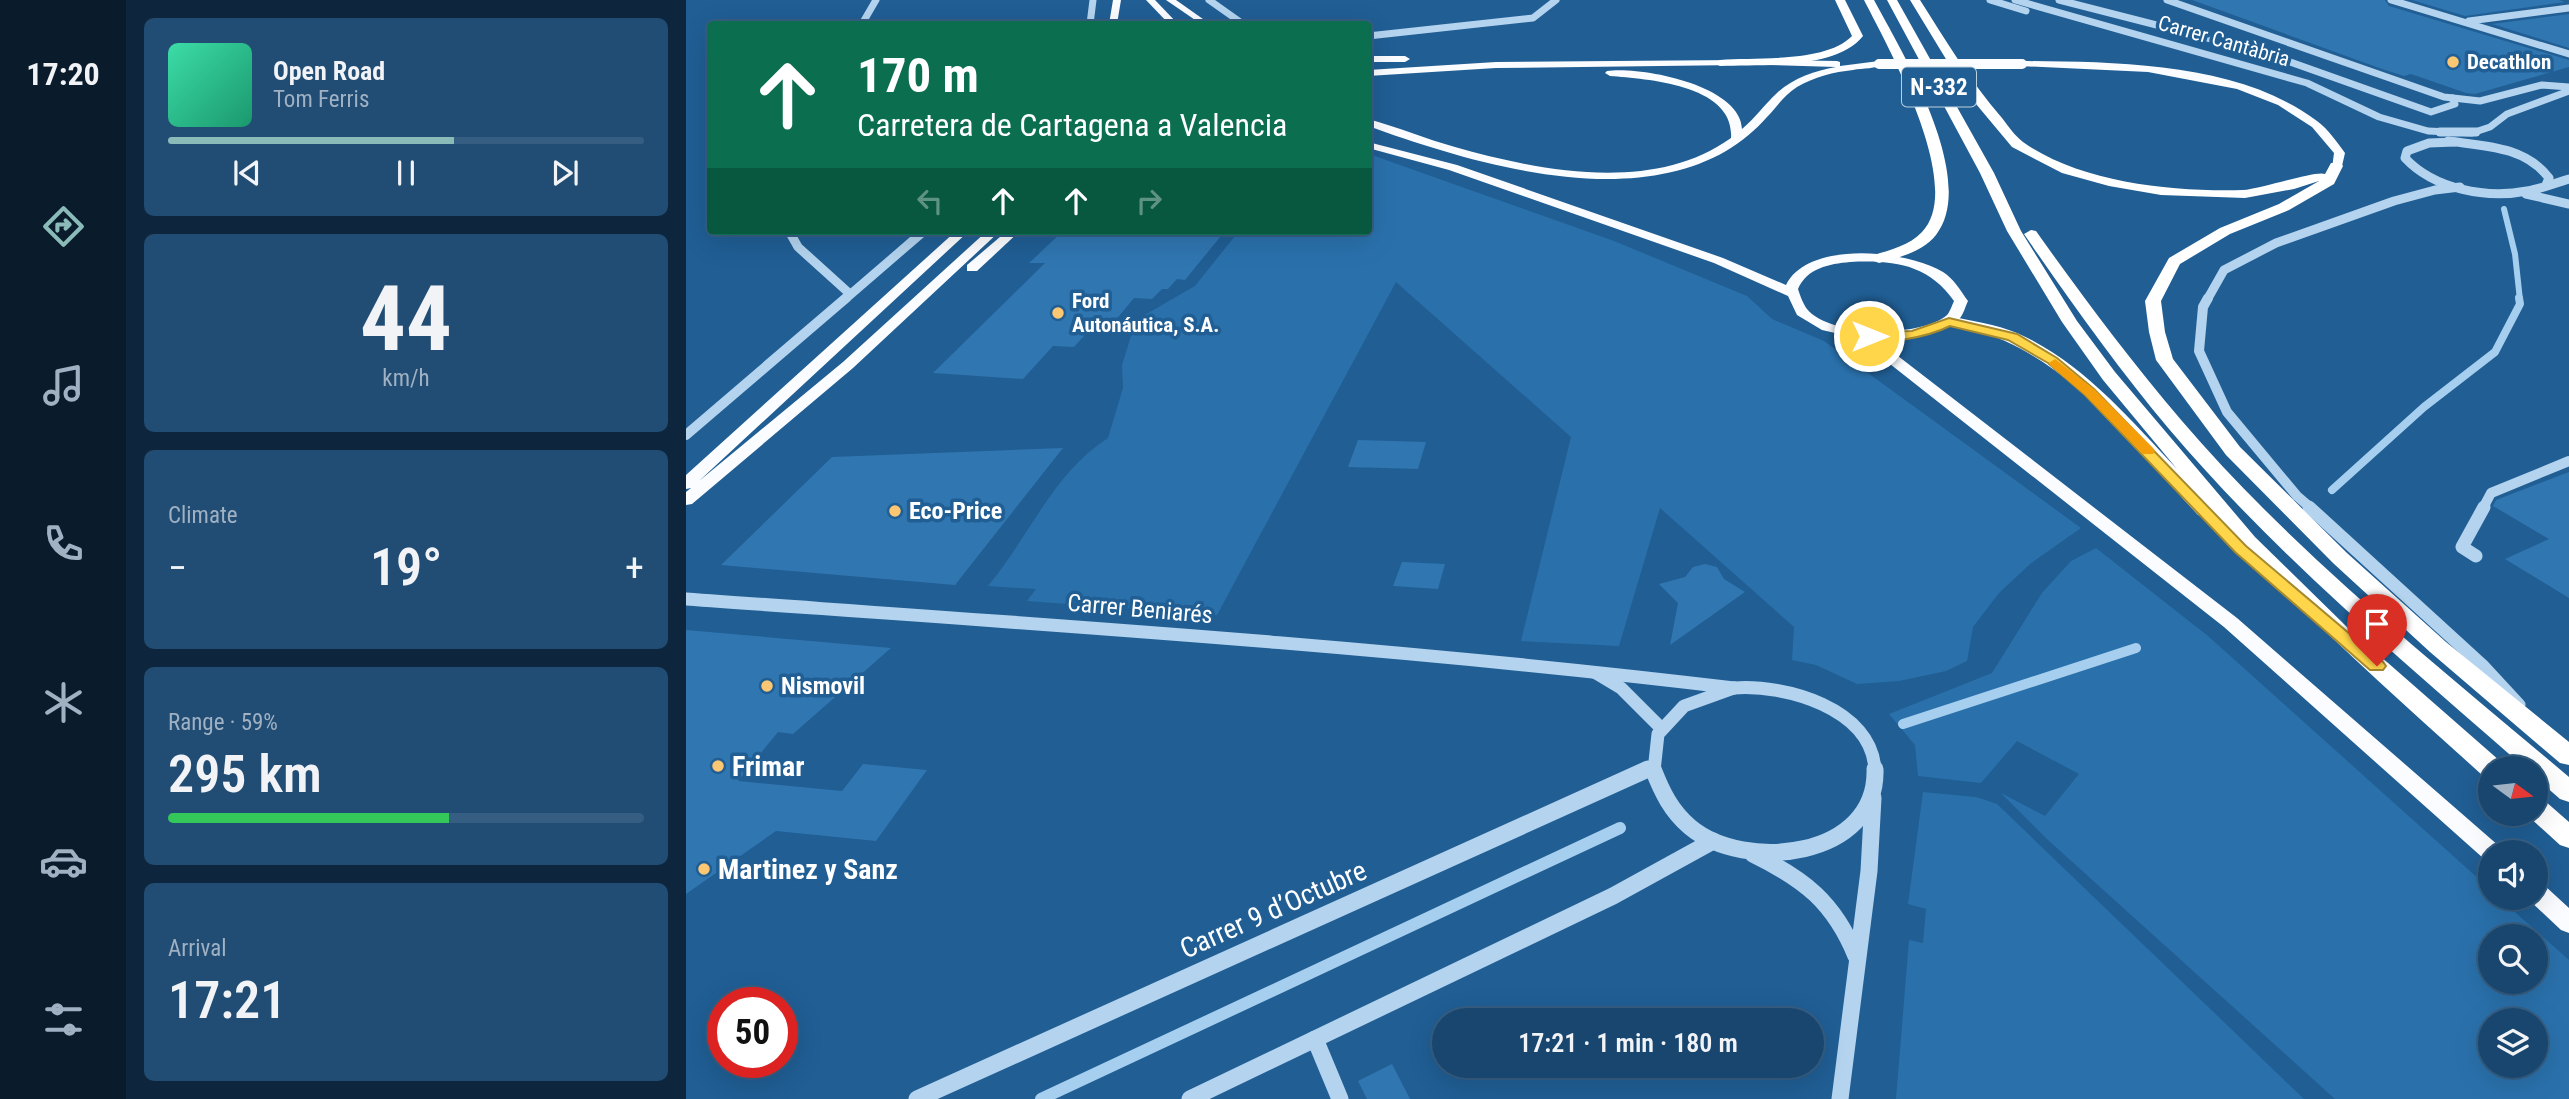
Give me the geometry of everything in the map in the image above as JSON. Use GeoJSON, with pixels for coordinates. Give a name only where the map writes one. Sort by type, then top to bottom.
{"type":"FeatureCollection","features":[{"type":"Feature","properties":{"kind":"highway"},"geometry":{"type":"LineString","coordinates":[[1720,63],[1807,57],[1840,51],[1854,44],[1858,36],[1840,0]]}},
{"type":"Feature","properties":{"kind":"highway"},"geometry":{"type":"LineString","coordinates":[[1869,0],[1913,87],[1940,162],[1944,185],[1944,205],[1932,232],[1918,243],[1879,258]]}},
{"type":"Feature","properties":{"kind":"highway","name":"N-332"},"geometry":{"type":"LineString","coordinates":[[1892,0],[1987,173],[2034,266],[2109,376],[2248,541],[2339,632],[2478,756]]}},
{"type":"Feature","properties":{"kind":"highway"},"geometry":{"type":"LineString","coordinates":[[1915,0],[1970,89],[2017,144],[2067,170],[2109,182],[2161,191],[2245,194],[2312,181],[2336,166]]}},
{"type":"Feature","properties":{"kind":"highway"},"geometry":{"type":"LineString","coordinates":[[2336,166],[2329,181],[2284,207],[2225,231],[2174,261],[2153,301],[2157,332],[2165,360],[2233,451],[2340,558],[2438,647],[2567,755]]}},
{"type":"Feature","properties":{"kind":"highway","name":"N-332"},"geometry":{"type":"LineString","coordinates":[[1987,173],[2084,310],[2176,426],[2270,525],[2368,618],[2569,792]]}},
{"type":"Feature","properties":{"kind":"highway"},"geometry":{"type":"LineString","coordinates":[[1949,321],[2012,337],[2052,361],[2090,392],[2241,549],[2339,632]]}},
{"type":"Feature","properties":{"kind":"highway"},"geometry":{"type":"LineString","coordinates":[[2548,819],[2569,838]]}},
{"type":"Feature","properties":{"kind":"main road"},"geometry":{"type":"LineString","coordinates":[[1114,21],[1117,0]]}},
{"type":"Feature","properties":{"kind":"main road"},"geometry":{"type":"LineString","coordinates":[[1150,0],[1171,21]]}},
{"type":"Feature","properties":{"kind":"main road"},"geometry":{"type":"LineString","coordinates":[[1170,0],[1202,21]]}},
{"type":"Feature","properties":{"kind":"main road"},"geometry":{"type":"LineString","coordinates":[[1372,59],[2022,64],[2137,68],[2180,74],[2264,95],[2295,110],[2332,140],[2340,153],[2336,166]]}},
{"type":"Feature","properties":{"kind":"main road"},"geometry":{"type":"LineString","coordinates":[[1372,73],[1411,69],[1640,63]]}},
{"type":"Feature","properties":{"kind":"main road"},"geometry":{"type":"LineString","coordinates":[[1372,123],[1478,158],[1521,167],[1575,174],[1646,172],[1706,158],[1762,117],[1783,93],[1810,78],[1840,68],[1879,64]]}},
{"type":"Feature","properties":{"kind":"main road"},"geometry":{"type":"LineString","coordinates":[[1411,69],[1557,71],[1623,74],[1668,80],[1701,90],[1724,104],[1737,121],[1736,138]]}},
{"type":"Feature","properties":{"kind":"main road"},"geometry":{"type":"LineString","coordinates":[[1372,133],[1485,179],[1750,272],[1791,293],[1797,306],[1812,319],[1834,329],[1862,335],[1912,335],[1933,330],[1949,321],[1957,312],[1960,303],[1958,293],[1950,283],[1916,265],[1879,258],[1844,259],[1811,267],[1797,277],[1791,293]]}},
{"type":"Feature","properties":{"kind":"main road"},"geometry":{"type":"LineString","coordinates":[[1372,146],[1485,179]]}},
{"type":"Feature","properties":{"kind":"main road"},"geometry":{"type":"LineString","coordinates":[[686,484],[959,235]]}},
{"type":"Feature","properties":{"kind":"main road"},"geometry":{"type":"LineString","coordinates":[[686,500],[848,365],[990,235]]}},
{"type":"Feature","properties":{"kind":"main road"},"geometry":{"type":"LineString","coordinates":[[848,365],[908,325],[1009,235]]}},
{"type":"Feature","properties":{"kind":"main road"},"geometry":{"type":"LineString","coordinates":[[1862,335],[1923,386],[2208,604],[2478,841]]}},
{"type":"Feature","properties":{"kind":"main road"},"geometry":{"type":"LineString","coordinates":[[2548,903],[2569,923]]}},
{"type":"Feature","properties":{"kind":"street"},"geometry":{"type":"LineString","coordinates":[[864,21],[876,0]]}},
{"type":"Feature","properties":{"kind":"street"},"geometry":{"type":"LineString","coordinates":[[1090,21],[1093,0]]}},
{"type":"Feature","properties":{"kind":"street"},"geometry":{"type":"LineString","coordinates":[[1209,0],[1239,21]]}},
{"type":"Feature","properties":{"kind":"street"},"geometry":{"type":"LineString","coordinates":[[1372,36],[1533,18],[1556,0]]}},
{"type":"Feature","properties":{"kind":"street"},"geometry":{"type":"LineString","coordinates":[[1990,0],[2173,45]]}},
{"type":"Feature","properties":{"kind":"street","name":"Carrer Cantàbria"},"geometry":{"type":"LineString","coordinates":[[2015,0],[2307,83],[2379,117]]}},
{"type":"Feature","properties":{"kind":"street"},"geometry":{"type":"LineString","coordinates":[[2059,0],[2262,52],[2431,112],[2455,104],[2452,98]]}},
{"type":"Feature","properties":{"kind":"street"},"geometry":{"type":"LineString","coordinates":[[2166,0],[2452,98],[2480,101],[2542,85],[2569,89]]}},
{"type":"Feature","properties":{"kind":"street"},"geometry":{"type":"LineString","coordinates":[[2391,0],[2569,54]]}},
{"type":"Feature","properties":{"kind":"street"},"geometry":{"type":"LineString","coordinates":[[2463,22],[2569,8]]}},
{"type":"Feature","properties":{"kind":"street"},"geometry":{"type":"LineString","coordinates":[[2379,117],[2440,133],[2473,133],[2490,128],[2507,114],[2569,89]]}},
{"type":"Feature","properties":{"kind":"street"},"geometry":{"type":"LineString","coordinates":[[2379,117],[2394,129],[2418,137],[2508,152],[2544,170],[2549,178],[2546,185]]}},
{"type":"Feature","properties":{"kind":"street"},"geometry":{"type":"LineString","coordinates":[[2476,145],[2487,137],[2490,128]]}},
{"type":"Feature","properties":{"kind":"street"},"geometry":{"type":"LineString","coordinates":[[2455,142],[2416,146],[2407,151],[2405,158],[2410,166],[2422,174],[2460,187]]}},
{"type":"Feature","properties":{"kind":"street"},"geometry":{"type":"LineString","coordinates":[[2519,193],[2569,179]]}},
{"type":"Feature","properties":{"kind":"street"},"geometry":{"type":"LineString","coordinates":[[2567,755],[2482,665],[2298,496],[2227,412],[2199,351],[2203,307],[2224,270],[2276,243],[2382,205],[2435,190],[2460,187],[2519,193],[2569,204]]}},
{"type":"Feature","properties":{"kind":"street"},"geometry":{"type":"LineString","coordinates":[[791,235],[798,247],[850,294]]}},
{"type":"Feature","properties":{"kind":"street"},"geometry":{"type":"LineString","coordinates":[[686,435],[919,235]]}},
{"type":"Feature","properties":{"kind":"street"},"geometry":{"type":"LineString","coordinates":[[2476,556],[2462,547],[2491,493],[2569,461]]}},
{"type":"Feature","properties":{"kind":"street","name":"Carrer Beniarés"},"geometry":{"type":"LineString","coordinates":[[686,599],[1096,628],[1590,669],[1734,688]]}},
{"type":"Feature","properties":{"kind":"street","name":"Carrer Beniarés"},"geometry":{"type":"LineString","coordinates":[[1590,669],[1621,688],[1662,729]]}},
{"type":"Feature","properties":{"kind":"street"},"geometry":{"type":"LineString","coordinates":[[1840,1099],[1873,841],[1873,758],[1861,734],[1846,718],[1824,704],[1794,692],[1765,687],[1734,688],[1705,696],[1688,705],[1662,729],[1655,743],[1652,767],[1658,792],[1668,808],[1690,829],[1784,869],[1817,891],[1848,933],[1857,959]]}},
{"type":"Feature","properties":{"kind":"street","name":"Carrer 9 d’Octubre"},"geometry":{"type":"LineString","coordinates":[[917,1099],[1652,767]]}},
{"type":"Feature","properties":{"kind":"street"},"geometry":{"type":"LineString","coordinates":[[1747,851],[1789,852],[1823,844],[1842,834],[1856,822],[1873,794]]}},
{"type":"Feature","properties":{"kind":"street"},"geometry":{"type":"LineString","coordinates":[[1190,1099],[1613,896],[1713,841]]}},
{"type":"Feature","properties":{"kind":"street"},"geometry":{"type":"LineString","coordinates":[[1315,1039],[1340,1099]]}},
{"type":"Feature","properties":{"kind":"shaded area"},"geometry":{"type":"Polygon","coordinates":[[[1372,155],[1614,241],[1747,296],[1772,319],[1824,341],[2081,528],[2030,564],[1999,593],[1973,627],[1967,661],[1946,671],[1899,681],[1857,684],[1816,665],[1792,660],[1794,627],[1660,508],[1619,646],[1521,641],[1571,437],[1396,282],[1217,615],[1027,601],[1036,589],[988,586],[1057,487],[1089,452],[1108,438],[1123,388],[1122,365],[1136,320],[1195,286],[1236,235],[1372,235],[1372,155]]]}},
{"type":"Feature","properties":{"kind":"shaded area"},"geometry":{"type":"Polygon","coordinates":[[[2096,548],[2208,636],[2478,878],[2478,910],[2513,910],[2528,924],[2478,924],[2478,994],[2548,994],[2548,941],[2569,960],[2569,1099],[2335,1099],[2048,840],[2001,793],[2045,816],[2079,774],[2017,741],[1981,783],[1918,776],[1915,745],[1889,714],[1992,673],[2042,593],[2071,561],[2096,548]]]}},
{"type":"Feature","properties":{"kind":"shaded area"},"geometry":{"type":"Polygon","coordinates":[[[1923,792],[1976,797],[1997,804],[2304,1099],[1896,1099],[1909,940],[1923,943],[1926,909],[1908,904],[1923,792]]]}},
{"type":"Feature","properties":{"kind":"building"},"geometry":{"type":"Polygon","coordinates":[[[2192,0],[2385,0],[2389,6],[2569,60],[2569,67],[2475,94],[2466,93],[2411,74],[2404,76],[2382,69],[2192,0]]]}},
{"type":"Feature","properties":{"kind":"building"},"geometry":{"type":"Polygon","coordinates":[[[2412,0],[2559,0],[2565,2],[2465,16],[2412,0]]]}},
{"type":"Feature","properties":{"kind":"building"},"geometry":{"type":"Polygon","coordinates":[[[2569,14],[2569,48],[2492,24],[2569,14]]]}},
{"type":"Feature","properties":{"kind":"building","name":"Ford Autonáutica, S.A."},"geometry":{"type":"Polygon","coordinates":[[[1059,235],[1222,235],[1185,280],[1177,279],[1168,289],[1162,289],[1152,299],[1134,298],[1110,327],[1093,326],[1074,347],[1053,346],[1023,379],[933,373],[1045,263],[1029,263],[1059,235]]]}},
{"type":"Feature","properties":{"kind":"building"},"geometry":{"type":"Polygon","coordinates":[[[1358,440],[1426,442],[1418,469],[1348,467],[1358,440]]]}},
{"type":"Feature","properties":{"kind":"building","name":"Eco-Price"},"geometry":{"type":"Polygon","coordinates":[[[1063,448],[955,585],[721,565],[832,457],[1063,448]]]}},
{"type":"Feature","properties":{"kind":"building"},"geometry":{"type":"Polygon","coordinates":[[[2569,472],[2569,598],[2505,559],[2549,539],[2493,506],[2496,500],[2569,472]]]}},
{"type":"Feature","properties":{"kind":"building"},"geometry":{"type":"Polygon","coordinates":[[[1402,562],[1445,564],[1438,589],[1393,586],[1402,562]]]}},
{"type":"Feature","properties":{"kind":"building"},"geometry":{"type":"Polygon","coordinates":[[[1705,564],[1717,567],[1724,579],[1745,592],[1670,645],[1678,603],[1659,584],[1685,577],[1693,567],[1705,564]]]}},
{"type":"Feature","properties":{"kind":"building"},"geometry":{"type":"Polygon","coordinates":[[[686,630],[891,648],[793,734],[778,732],[738,781],[842,791],[863,764],[927,770],[876,841],[776,831],[686,894],[686,630]]]}},
{"type":"Feature","properties":{"kind":"building"},"geometry":{"type":"Polygon","coordinates":[[[1392,1064],[1410,1099],[1367,1099],[1358,1081],[1392,1064]]]}},
{"type":"Feature","properties":{"kind":"waterway"},"geometry":{"type":"LineString","coordinates":[[2504,209],[2515,254],[2520,300]]}},
{"type":"Feature","properties":{"kind":"waterway"},"geometry":{"type":"LineString","coordinates":[[2332,490],[2424,407],[2495,352],[2520,304],[2519,298]]}},
{"type":"Feature","properties":{"kind":"waterway"},"geometry":{"type":"LineString","coordinates":[[1903,724],[2136,648]]}},
{"type":"Feature","properties":{"kind":"waterway"},"geometry":{"type":"LineString","coordinates":[[1041,1099],[1620,828]]}},
{"type":"Feature","properties":{"kind":"slow traffic"},"geometry":{"type":"LineString","coordinates":[[2055,363],[2090,392],[2148,451]]}},
{"type":"Feature","properties":{"kind":"place","name":"Decathlon"},"geometry":{"type":"Point","coordinates":[2453,62]}},
{"type":"Feature","properties":{"kind":"place","name":"Ford Autonáutica, S.A."},"geometry":{"type":"Point","coordinates":[1058,313]}},
{"type":"Feature","properties":{"kind":"place","name":"Eco-Price"},"geometry":{"type":"Point","coordinates":[895,511]}},
{"type":"Feature","properties":{"kind":"place","name":"Nismovil"},"geometry":{"type":"Point","coordinates":[767,686]}},
{"type":"Feature","properties":{"kind":"place","name":"Frimar"},"geometry":{"type":"Point","coordinates":[718,766]}},
{"type":"Feature","properties":{"kind":"place","name":"Martinez y Sanz"},"geometry":{"type":"Point","coordinates":[704,869]}},
{"type":"Feature","properties":{"kind":"route"},"geometry":{"type":"LineString","coordinates":[[1869,336],[1912,335],[1933,330],[1949,321],[2012,337],[2052,361],[2090,392],[2241,549],[2377,666]]}}]}
